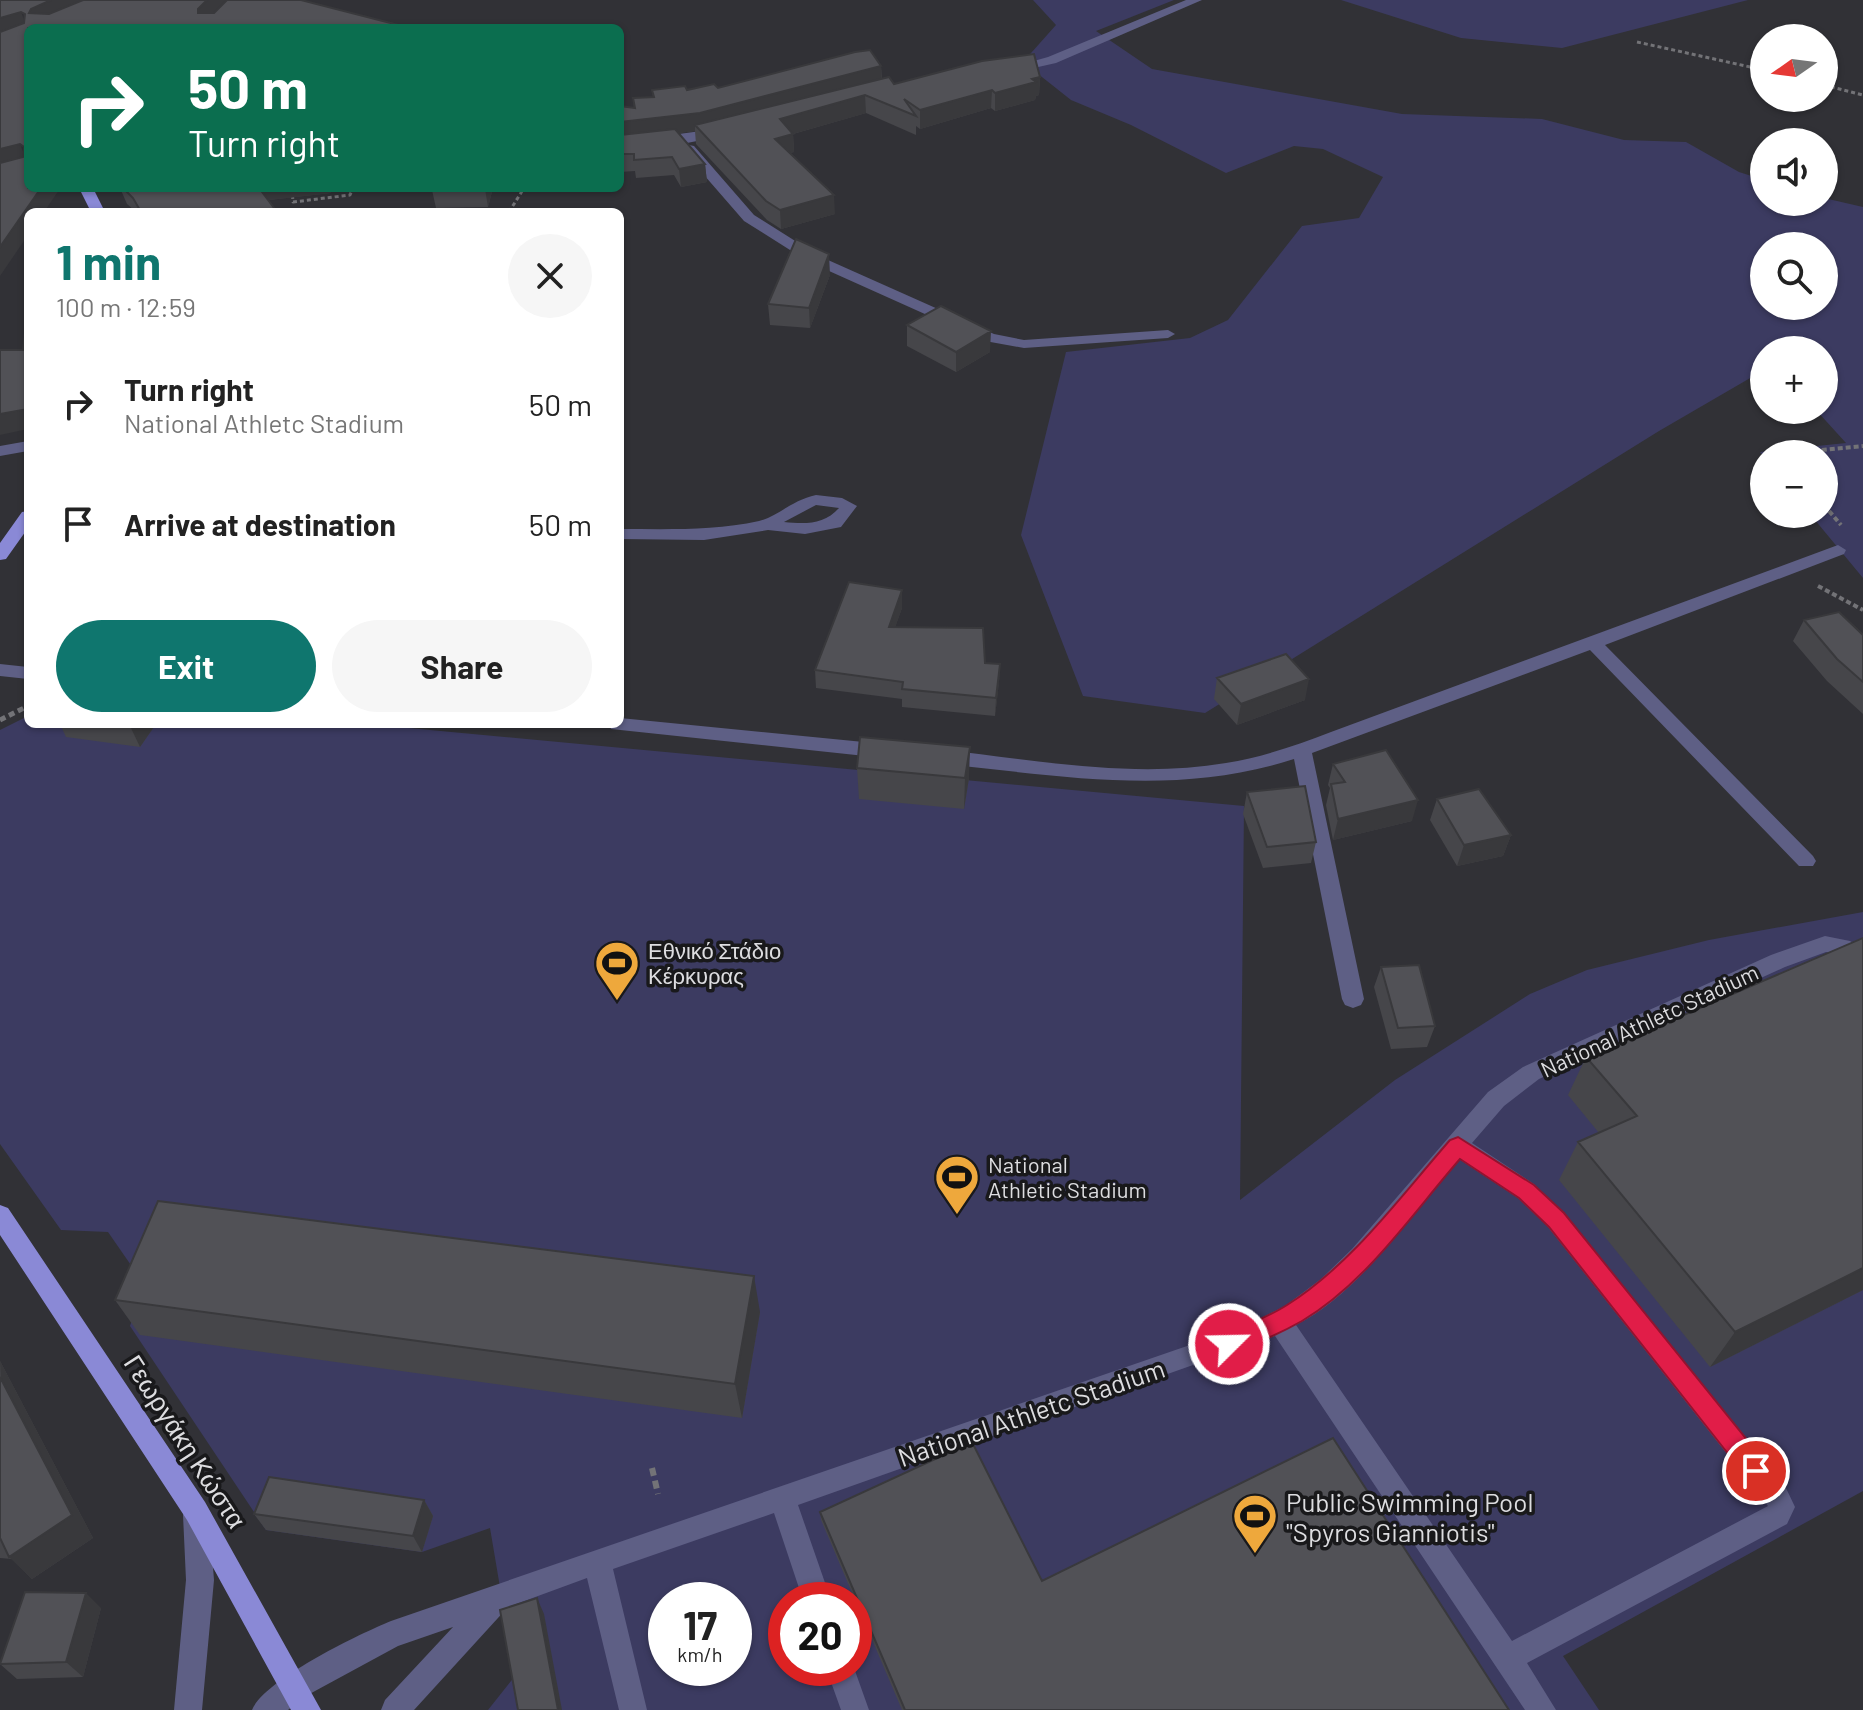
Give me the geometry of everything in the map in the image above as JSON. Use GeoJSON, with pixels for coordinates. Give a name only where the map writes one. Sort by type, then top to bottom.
{"type":"FeatureCollection","features":[{"type":"Feature","properties":{"kind":"main road"},"geometry":{"type":"LineString","coordinates":[[0,555],[24,522]]}},
{"type":"Feature","properties":{"kind":"main road","name":"Γεωργάκη Κώστα"},"geometry":{"type":"LineString","coordinates":[[0,1215],[196,1511],[300,1699]]}},
{"type":"Feature","properties":{"kind":"street"},"geometry":{"type":"LineString","coordinates":[[992,72],[1052,60],[1196,0]]}},
{"type":"Feature","properties":{"kind":"street"},"geometry":{"type":"LineString","coordinates":[[624,146],[682,140],[737,128]]}},
{"type":"Feature","properties":{"kind":"street"},"geometry":{"type":"LineString","coordinates":[[682,140],[749,218],[814,259],[977,333],[1024,344],[1168,334]]}},
{"type":"Feature","properties":{"kind":"street"},"geometry":{"type":"LineString","coordinates":[[0,451],[24,447]]}},
{"type":"Feature","properties":{"kind":"street"},"geometry":{"type":"LineString","coordinates":[[624,534],[704,535],[768,525]]}},
{"type":"Feature","properties":{"kind":"street"},"geometry":{"type":"LineString","coordinates":[[928,755],[1084,771],[1169,775],[1233,768],[1301,748],[1593,643],[1838,550]]}},
{"type":"Feature","properties":{"kind":"street"},"geometry":{"type":"LineString","coordinates":[[1593,643],[1806,861]]}},
{"type":"Feature","properties":{"kind":"street"},"geometry":{"type":"LineString","coordinates":[[0,670],[24,673]]}},
{"type":"Feature","properties":{"kind":"street"},"geometry":{"type":"LineString","coordinates":[[624,725],[897,752]]}},
{"type":"Feature","properties":{"kind":"street"},"geometry":{"type":"LineString","coordinates":[[1301,748],[1353,999]]}},
{"type":"Feature","properties":{"kind":"street","name":"National Athletc Stadium"},"geometry":{"type":"LineString","coordinates":[[266,1710],[300,1699],[391,1635],[1229,1344],[1279,1321],[1313,1301],[1346,1272],[1496,1099],[1531,1073],[1778,961],[1825,944],[1843,947],[1863,959]]}},
{"type":"Feature","properties":{"kind":"street"},"geometry":{"type":"LineString","coordinates":[[1458,1146],[1526,1191],[1556,1220],[1776,1495],[1782,1507],[1778,1515],[1507,1659]]}},
{"type":"Feature","properties":{"kind":"street"},"geometry":{"type":"LineString","coordinates":[[1279,1321],[1542,1710]]}},
{"type":"Feature","properties":{"kind":"street"},"geometry":{"type":"LineString","coordinates":[[782,1498],[811,1582]]}},
{"type":"Feature","properties":{"kind":"street"},"geometry":{"type":"LineString","coordinates":[[188,1710],[200,1580],[196,1511]]}},
{"type":"Feature","properties":{"kind":"street"},"geometry":{"type":"LineString","coordinates":[[597,1561],[633,1710]]}},
{"type":"Feature","properties":{"kind":"street","name":"National Athletc Stadium"},"geometry":{"type":"LineString","coordinates":[[395,1710],[500,1596]]}},
{"type":"Feature","properties":{"kind":"street"},"geometry":{"type":"LineString","coordinates":[[846,1686],[855,1710]]}},
{"type":"Feature","properties":{"kind":"path"},"geometry":{"type":"LineString","coordinates":[[1637,42],[1750,67]]}},
{"type":"Feature","properties":{"kind":"path"},"geometry":{"type":"LineString","coordinates":[[1838,89],[1863,95]]}},
{"type":"Feature","properties":{"kind":"path"},"geometry":{"type":"LineString","coordinates":[[292,192],[293,202],[350,195],[351,192]]}},
{"type":"Feature","properties":{"kind":"path"},"geometry":{"type":"LineString","coordinates":[[1838,448],[1863,446]]}},
{"type":"Feature","properties":{"kind":"path"},"geometry":{"type":"LineString","coordinates":[[1789,569],[1863,610]]}},
{"type":"Feature","properties":{"kind":"path"},"geometry":{"type":"LineString","coordinates":[[0,720],[24,708]]}},
{"type":"Feature","properties":{"kind":"path"},"geometry":{"type":"LineString","coordinates":[[652,1468],[658,1494]]}},
{"type":"Feature","properties":{"kind":"shaded area"},"geometry":{"type":"Polygon","coordinates":[[[1033,0],[1174,0],[1096,31],[1152,69],[1402,114],[1542,119],[1624,140],[1686,142],[1750,176],[1750,216],[1838,216],[1838,201],[1863,207],[1863,578],[1822,528],[1838,528],[1838,444],[1846,443],[1829,424],[1838,424],[1838,336],[1750,336],[1750,378],[1659,431],[1205,713],[1083,696],[1021,535],[1066,352],[1190,338],[1228,320],[1302,226],[1359,218],[1383,177],[1323,149],[1294,146],[1226,173],[1131,125],[1071,100],[1023,62],[1056,25],[1033,0]]]}},
{"type":"Feature","properties":{"kind":"shaded area"},"geometry":{"type":"Polygon","coordinates":[[[1341,0],[1748,0],[1562,48],[1461,38],[1341,0]]]}},
{"type":"Feature","properties":{"kind":"shaded area","name":"National Athletic Stadium"},"geometry":{"type":"Polygon","coordinates":[[[24,718],[24,728],[409,728],[1244,806],[1240,1200],[1395,1080],[1530,994],[1587,970],[1709,940],[1863,912],[1863,1491],[1563,1656],[1599,1710],[488,1710],[515,1676],[490,1528],[422,1552],[266,1530],[130,1326],[144,1284],[108,1232],[61,1230],[0,1144],[0,730],[24,718]]]}},
{"type":"Feature","properties":{"kind":"building"},"geometry":{"type":"Polygon","coordinates":[[[0,0],[51,0],[31,9],[29,13],[49,14],[83,0],[207,0],[198,13],[214,13],[227,0],[301,0],[394,24],[24,24],[24,147],[20,144],[0,149],[0,32],[24,23],[25,14],[21,12],[0,18],[0,0]]]}},
{"type":"Feature","properties":{"kind":"building"},"geometry":{"type":"Polygon","coordinates":[[[870,50],[881,66],[700,113],[624,122],[624,107],[635,108],[633,98],[654,97],[652,90],[685,86],[687,90],[714,84],[718,88],[870,50]]]}},
{"type":"Feature","properties":{"kind":"building"},"geometry":{"type":"Polygon","coordinates":[[[1034,54],[1040,77],[1032,79],[1036,82],[995,93],[992,90],[920,110],[904,99],[916,116],[865,95],[780,119],[793,134],[775,139],[834,195],[780,210],[766,201],[695,125],[889,77],[894,84],[982,61],[1034,54]]]}},
{"type":"Feature","properties":{"kind":"building"},"geometry":{"type":"Polygon","coordinates":[[[675,129],[705,164],[679,169],[672,157],[634,160],[634,154],[624,154],[624,135],[675,129]]]}},
{"type":"Feature","properties":{"kind":"building"},"geometry":{"type":"Polygon","coordinates":[[[24,147],[24,192],[38,192],[24,208],[0,247],[0,163],[23,157],[24,147]]]}},
{"type":"Feature","properties":{"kind":"building"},"geometry":{"type":"Polygon","coordinates":[[[127,192],[262,192],[274,208],[139,208],[127,192]]]}},
{"type":"Feature","properties":{"kind":"building"},"geometry":{"type":"Polygon","coordinates":[[[796,239],[829,254],[809,308],[768,304],[796,239]]]}},
{"type":"Feature","properties":{"kind":"building"},"geometry":{"type":"Polygon","coordinates":[[[941,306],[991,331],[956,352],[907,325],[941,306]]]}},
{"type":"Feature","properties":{"kind":"building"},"geometry":{"type":"Polygon","coordinates":[[[24,341],[24,410],[0,414],[0,350],[23,350],[24,341]]]}},
{"type":"Feature","properties":{"kind":"building"},"geometry":{"type":"Polygon","coordinates":[[[849,582],[902,590],[889,627],[983,628],[985,663],[1000,664],[996,698],[902,689],[903,682],[815,670],[849,582]]]}},
{"type":"Feature","properties":{"kind":"building"},"geometry":{"type":"Polygon","coordinates":[[[1839,612],[1863,635],[1863,682],[1837,659],[1804,620],[1839,612]]]}},
{"type":"Feature","properties":{"kind":"building"},"geometry":{"type":"Polygon","coordinates":[[[1286,654],[1309,679],[1241,704],[1217,678],[1286,654]]]}},
{"type":"Feature","properties":{"kind":"building"},"geometry":{"type":"Polygon","coordinates":[[[860,737],[970,747],[965,778],[857,768],[860,737]]]}},
{"type":"Feature","properties":{"kind":"building"},"geometry":{"type":"Polygon","coordinates":[[[1386,750],[1418,800],[1338,819],[1331,784],[1345,782],[1333,764],[1386,750]]]}},
{"type":"Feature","properties":{"kind":"building"},"geometry":{"type":"Polygon","coordinates":[[[1305,786],[1316,842],[1267,847],[1247,792],[1305,786]]]}},
{"type":"Feature","properties":{"kind":"building"},"geometry":{"type":"Polygon","coordinates":[[[1479,789],[1511,835],[1464,845],[1437,799],[1479,789]]]}},
{"type":"Feature","properties":{"kind":"building"},"geometry":{"type":"Polygon","coordinates":[[[1863,938],[1863,1268],[1735,1332],[1578,1142],[1637,1116],[1586,1057],[1863,938]]]}},
{"type":"Feature","properties":{"kind":"building"},"geometry":{"type":"Polygon","coordinates":[[[1419,965],[1435,1026],[1398,1028],[1381,967],[1419,965]]]}},
{"type":"Feature","properties":{"kind":"building"},"geometry":{"type":"Polygon","coordinates":[[[158,1201],[754,1276],[735,1384],[115,1300],[158,1201]]]}},
{"type":"Feature","properties":{"kind":"building"},"geometry":{"type":"Polygon","coordinates":[[[0,1377],[72,1515],[9,1557],[0,1538],[0,1377]]]}},
{"type":"Feature","properties":{"kind":"building","name":"Public Swimming Pool \"Spyros Gianniotis\""},"geometry":{"type":"Polygon","coordinates":[[[1333,1438],[1509,1710],[905,1710],[872,1633],[872,1582],[850,1582],[820,1512],[972,1442],[1042,1581],[1333,1438]]]}},
{"type":"Feature","properties":{"kind":"building"},"geometry":{"type":"Polygon","coordinates":[[[269,1477],[424,1500],[413,1536],[254,1514],[269,1477]]]}},
{"type":"Feature","properties":{"kind":"building"},"geometry":{"type":"Polygon","coordinates":[[[25,1592],[86,1593],[66,1662],[0,1664],[25,1592]]]}},
{"type":"Feature","properties":{"kind":"building"},"geometry":{"type":"Polygon","coordinates":[[[537,1598],[558,1710],[518,1710],[500,1610],[537,1598]]]}},
{"type":"Feature","properties":{"kind":"place","name":"Εθνικό Στάδιο Κέρκυρας"},"geometry":{"type":"Point","coordinates":[617,1002]}},
{"type":"Feature","properties":{"kind":"place","name":"National Athletic Stadium"},"geometry":{"type":"Point","coordinates":[957,1216]}},
{"type":"Feature","properties":{"kind":"place","name":"Public Swimming Pool \"Spyros Gianniotis\""},"geometry":{"type":"Point","coordinates":[1255,1555]}},
{"type":"Feature","properties":{"kind":"route"},"geometry":{"type":"LineString","coordinates":[[1229,1344],[1294,1314],[1330,1287],[1361,1257],[1458,1146],[1526,1191],[1556,1220],[1756,1471]]}}]}
